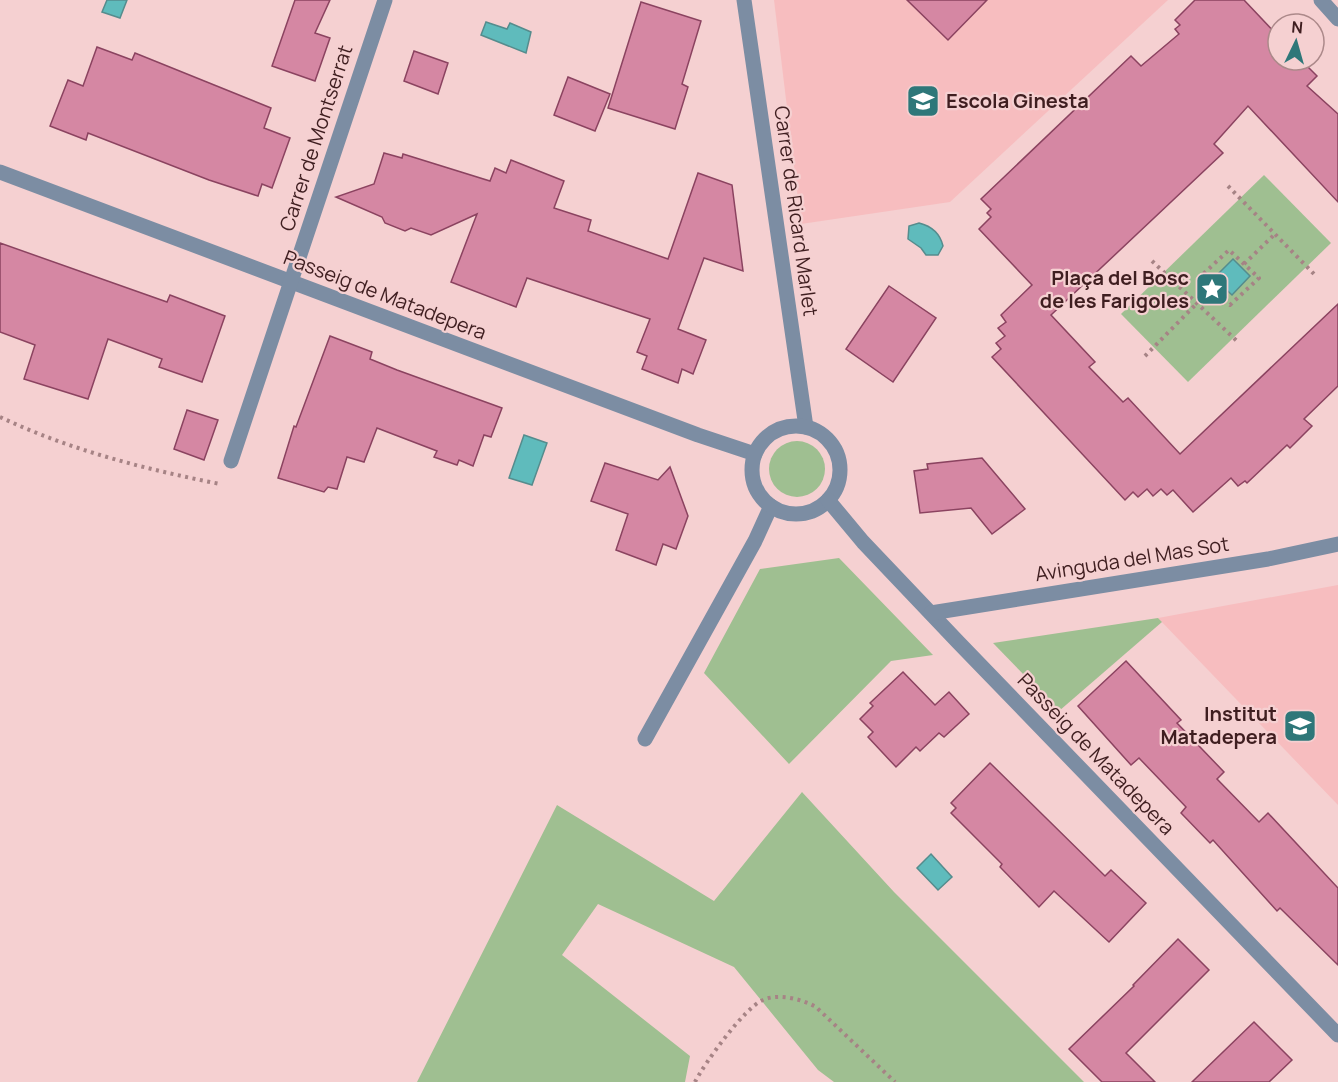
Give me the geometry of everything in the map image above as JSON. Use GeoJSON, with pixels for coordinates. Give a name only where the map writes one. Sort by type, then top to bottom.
{"type":"FeatureCollection","features":[{"type":"Feature","properties":{"kind":"street","name":"Carrer de Montserrat"},"geometry":{"type":"LineString","coordinates":[[231,461],[385,0]]}},
{"type":"Feature","properties":{"kind":"street","name":"Carrer de Ricard Marlet"},"geometry":{"type":"LineString","coordinates":[[744,0],[806,428]]}},
{"type":"Feature","properties":{"kind":"street"},"geometry":{"type":"LineString","coordinates":[[1321,0],[1338,19]]}},
{"type":"Feature","properties":{"kind":"street","name":"Passeig de Matadepera"},"geometry":{"type":"LineString","coordinates":[[0,172],[755,454]]}},
{"type":"Feature","properties":{"kind":"street"},"geometry":{"type":"LineString","coordinates":[[795,426],[806,428],[826,438],[838,457],[839,480],[828,500],[818,508],[800,513],[782,512],[762,498],[753,477],[755,454],[767,437],[776,431],[795,426]]}},
{"type":"Feature","properties":{"kind":"street","name":"Passeig de Matadepera"},"geometry":{"type":"LineString","coordinates":[[828,500],[863,542],[1338,1035]]}},
{"type":"Feature","properties":{"kind":"street"},"geometry":{"type":"LineString","coordinates":[[645,739],[755,541],[771,506]]}},
{"type":"Feature","properties":{"kind":"street","name":"Avinguda del Mas Sot"},"geometry":{"type":"LineString","coordinates":[[931,613],[1268,560],[1338,544]]}},
{"type":"Feature","properties":{"kind":"path"},"geometry":{"type":"LineString","coordinates":[[1228,186],[1314,274]]}},
{"type":"Feature","properties":{"kind":"path"},"geometry":{"type":"LineString","coordinates":[[1244,264],[1275,234]]}},
{"type":"Feature","properties":{"kind":"path"},"geometry":{"type":"LineString","coordinates":[[1229,250],[1259,278],[1230,305],[1212,288],[1201,276],[1229,250]]}},
{"type":"Feature","properties":{"kind":"path"},"geometry":{"type":"LineString","coordinates":[[1152,261],[1238,342]]}},
{"type":"Feature","properties":{"kind":"path"},"geometry":{"type":"LineString","coordinates":[[1145,356],[1212,288]]}},
{"type":"Feature","properties":{"kind":"path"},"geometry":{"type":"LineString","coordinates":[[0,417],[79,449],[160,472],[220,484],[231,461]]}},
{"type":"Feature","properties":{"kind":"path"},"geometry":{"type":"LineString","coordinates":[[694,1082],[717,1049],[750,1010],[764,999],[775,998],[805,1000],[816,1007],[895,1082]]}},
{"type":"Feature","properties":{"kind":"shaded area","name":"Escola Ginesta"},"geometry":{"type":"Polygon","coordinates":[[[774,0],[1168,0],[950,202],[801,224],[774,0]]]}},
{"type":"Feature","properties":{"kind":"shaded area","name":"Institut Matadepera"},"geometry":{"type":"Polygon","coordinates":[[[1338,585],[1338,805],[1158,618],[1338,585]]]}},
{"type":"Feature","properties":{"kind":"green space"},"geometry":{"type":"Polygon","coordinates":[[[1264,175],[1331,243],[1188,382],[1121,314],[1264,175]]]}},
{"type":"Feature","properties":{"kind":"green space"},"geometry":{"type":"Polygon","coordinates":[[[792,441],[802,441],[817,449],[823,458],[825,469],[823,480],[817,489],[802,497],[792,497],[781,492],[774,485],[769,474],[769,464],[774,453],[781,446],[792,441]]]}},
{"type":"Feature","properties":{"kind":"green space"},"geometry":{"type":"Polygon","coordinates":[[[839,558],[933,655],[891,661],[789,764],[704,673],[760,569],[839,558]]]}},
{"type":"Feature","properties":{"kind":"green space"},"geometry":{"type":"Polygon","coordinates":[[[1158,618],[1162,622],[1059,711],[993,643],[1158,618]]]}},
{"type":"Feature","properties":{"kind":"green space"},"geometry":{"type":"Polygon","coordinates":[[[802,792],[894,892],[1084,1082],[834,1082],[818,1070],[734,967],[598,904],[562,955],[690,1056],[685,1082],[417,1082],[557,805],[714,901],[802,792]]]}},
{"type":"Feature","properties":{"kind":"water"},"geometry":{"type":"Polygon","coordinates":[[[107,0],[127,0],[120,18],[102,12],[107,0]]]}},
{"type":"Feature","properties":{"kind":"water"},"geometry":{"type":"Polygon","coordinates":[[[486,22],[507,29],[510,23],[531,32],[526,53],[481,35],[486,22]]]}},
{"type":"Feature","properties":{"kind":"water"},"geometry":{"type":"Polygon","coordinates":[[[919,223],[931,228],[940,237],[943,246],[938,255],[926,255],[921,248],[908,239],[909,226],[919,223]]]}},
{"type":"Feature","properties":{"kind":"water"},"geometry":{"type":"Polygon","coordinates":[[[1233,259],[1250,276],[1232,295],[1214,278],[1233,259]]]}},
{"type":"Feature","properties":{"kind":"water"},"geometry":{"type":"Polygon","coordinates":[[[524,435],[547,443],[532,485],[509,478],[524,435]]]}},
{"type":"Feature","properties":{"kind":"water"},"geometry":{"type":"Polygon","coordinates":[[[931,854],[952,877],[938,890],[917,868],[931,854]]]}},
{"type":"Feature","properties":{"kind":"building"},"geometry":{"type":"Polygon","coordinates":[[[295,0],[330,0],[315,33],[330,38],[315,81],[272,66],[295,0]]]}},
{"type":"Feature","properties":{"kind":"building"},"geometry":{"type":"Polygon","coordinates":[[[907,0],[987,0],[948,40],[907,0]]]}},
{"type":"Feature","properties":{"kind":"building"},"geometry":{"type":"Polygon","coordinates":[[[1195,0],[1244,0],[1266,23],[1266,72],[1313,72],[1317,76],[1307,86],[1338,114],[1338,202],[1248,106],[1214,144],[1223,153],[1051,315],[1095,362],[1089,367],[1123,402],[1128,398],[1180,454],[1338,304],[1338,386],[1304,419],[1312,426],[1290,448],[1287,445],[1247,483],[1245,481],[1238,486],[1231,478],[1193,512],[1173,490],[1167,495],[1161,489],[1153,496],[1147,489],[1138,497],[1133,492],[1125,500],[992,357],[1001,349],[996,343],[1005,336],[998,328],[1006,322],[1001,315],[1032,285],[979,229],[991,217],[987,213],[991,209],[981,199],[1131,56],[1141,66],[1179,34],[1175,29],[1180,25],[1175,20],[1195,0]]]}},
{"type":"Feature","properties":{"kind":"building"},"geometry":{"type":"Polygon","coordinates":[[[641,2],[701,21],[682,84],[688,87],[675,129],[608,108],[641,2]]]}},
{"type":"Feature","properties":{"kind":"building"},"geometry":{"type":"Polygon","coordinates":[[[97,47],[132,60],[135,53],[271,108],[264,128],[290,138],[272,188],[262,184],[258,196],[209,180],[88,133],[86,140],[50,126],[68,80],[83,86],[97,47]]]}},
{"type":"Feature","properties":{"kind":"building"},"geometry":{"type":"Polygon","coordinates":[[[414,51],[448,63],[438,94],[404,81],[414,51]]]}},
{"type":"Feature","properties":{"kind":"building"},"geometry":{"type":"Polygon","coordinates":[[[568,77],[610,94],[595,131],[554,115],[568,77]]]}},
{"type":"Feature","properties":{"kind":"building"},"geometry":{"type":"Polygon","coordinates":[[[384,153],[402,158],[403,154],[490,181],[495,168],[506,173],[511,160],[564,181],[554,208],[591,220],[588,231],[668,259],[698,173],[732,185],[743,271],[704,258],[678,329],[706,340],[693,374],[682,369],[678,383],[642,369],[647,356],[637,352],[650,319],[527,278],[516,307],[451,282],[477,214],[431,235],[411,228],[405,231],[385,223],[382,217],[336,197],[374,184],[384,153]]]}},
{"type":"Feature","properties":{"kind":"building"},"geometry":{"type":"Polygon","coordinates":[[[0,243],[167,302],[170,295],[225,316],[202,382],[159,367],[162,359],[108,339],[88,399],[24,379],[35,345],[0,332],[0,243]]]}},
{"type":"Feature","properties":{"kind":"building"},"geometry":{"type":"Polygon","coordinates":[[[889,286],[936,318],[893,382],[846,349],[889,286]]]}},
{"type":"Feature","properties":{"kind":"building"},"geometry":{"type":"Polygon","coordinates":[[[330,336],[372,352],[370,359],[502,408],[491,437],[484,435],[473,466],[459,460],[457,465],[434,457],[437,451],[377,428],[364,462],[347,457],[337,489],[328,487],[324,492],[278,478],[294,426],[296,427],[330,336]]]}},
{"type":"Feature","properties":{"kind":"building"},"geometry":{"type":"Polygon","coordinates":[[[187,410],[218,420],[204,460],[174,449],[187,410]]]}},
{"type":"Feature","properties":{"kind":"building"},"geometry":{"type":"Polygon","coordinates":[[[982,458],[1025,509],[992,534],[971,508],[920,513],[914,471],[928,469],[927,464],[982,458]]]}},
{"type":"Feature","properties":{"kind":"building"},"geometry":{"type":"Polygon","coordinates":[[[605,463],[658,480],[670,467],[688,516],[676,549],[663,544],[656,565],[616,550],[628,514],[591,501],[605,463]]]}},
{"type":"Feature","properties":{"kind":"building"},"geometry":{"type":"Polygon","coordinates":[[[1126,661],[1181,720],[1177,723],[1224,772],[1217,779],[1259,822],[1268,813],[1338,888],[1338,965],[1280,908],[1277,911],[1213,840],[1210,843],[1181,813],[1186,807],[1139,758],[1131,765],[1078,706],[1126,661]]]}},
{"type":"Feature","properties":{"kind":"building"},"geometry":{"type":"Polygon","coordinates":[[[903,672],[935,705],[949,692],[969,714],[944,737],[939,733],[920,751],[916,747],[896,767],[868,737],[873,732],[860,719],[873,706],[870,703],[903,672]]]}},
{"type":"Feature","properties":{"kind":"building"},"geometry":{"type":"Polygon","coordinates":[[[990,763],[1105,876],[1111,870],[1146,903],[1109,942],[1054,891],[1039,907],[1000,867],[1002,864],[951,813],[956,808],[951,803],[990,763]]]}},
{"type":"Feature","properties":{"kind":"building"},"geometry":{"type":"Polygon","coordinates":[[[1178,939],[1209,970],[1126,1053],[1155,1082],[1102,1082],[1069,1049],[1134,986],[1178,939]]]}},
{"type":"Feature","properties":{"kind":"building"},"geometry":{"type":"Polygon","coordinates":[[[1254,1022],[1292,1060],[1269,1082],[1192,1082],[1254,1022]]]}},
{"type":"Feature","properties":{"kind":"place","name":"Escola Ginesta"},"geometry":{"type":"Point","coordinates":[923,101]}},
{"type":"Feature","properties":{"kind":"place","name":"Plaça del Bosc de les Farigoles"},"geometry":{"type":"Point","coordinates":[1212,289]}},
{"type":"Feature","properties":{"kind":"place","name":"Institut Matadepera"},"geometry":{"type":"Point","coordinates":[1300,726]}}]}
